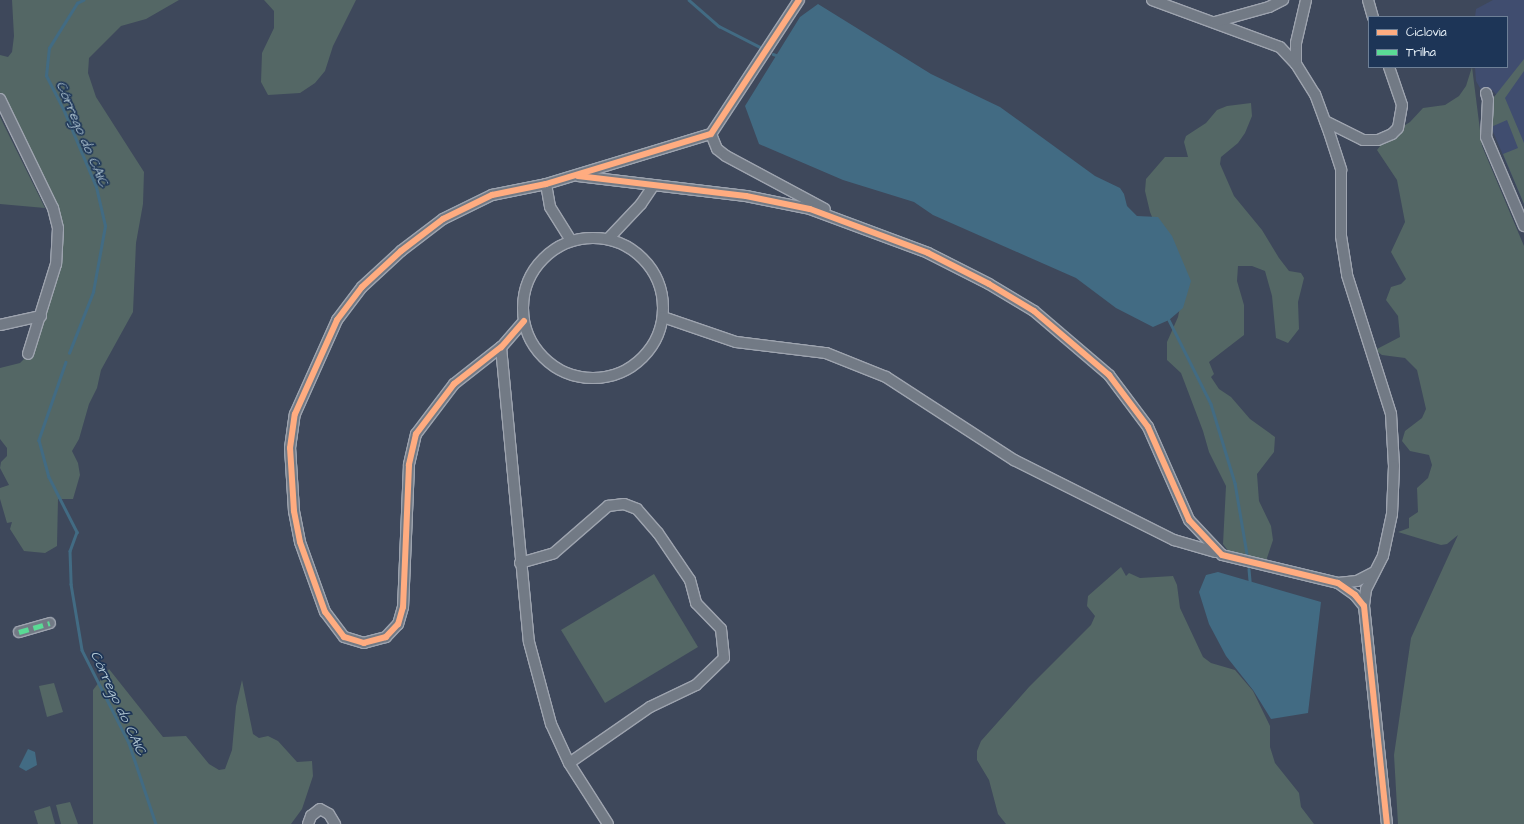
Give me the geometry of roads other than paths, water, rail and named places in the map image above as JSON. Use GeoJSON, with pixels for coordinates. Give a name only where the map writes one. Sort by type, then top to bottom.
{"type":"FeatureCollection","features":[{"type":"Feature","properties":{"kind":"street"},"geometry":{"type":"LineString","coordinates":[[524,321],[501,347],[454,384],[416,434],[409,465],[403,607],[398,624],[386,637],[364,643],[344,637],[335,628],[317,594],[300,542],[294,511],[290,448],[295,414],[318,358],[337,320],[349,303],[362,287],[401,251],[443,219],[492,195],[546,184],[711,134],[799,0]]}},
{"type":"Feature","properties":{"kind":"street"},"geometry":{"type":"LineString","coordinates":[[1152,0],[1280,47],[1296,64],[1315,94],[1341,170],[1341,236],[1347,275],[1391,414],[1394,466],[1392,514],[1383,556],[1372,573],[1366,589],[1364,606],[1386,824]]}},
{"type":"Feature","properties":{"kind":"street"},"geometry":{"type":"LineString","coordinates":[[1215,22],[1269,8],[1283,0]]}},
{"type":"Feature","properties":{"kind":"street"},"geometry":{"type":"LineString","coordinates":[[1296,64],[1296,43],[1306,0]]}},
{"type":"Feature","properties":{"kind":"street"},"geometry":{"type":"LineString","coordinates":[[1368,0],[1372,16]]}},
{"type":"Feature","properties":{"kind":"street"},"geometry":{"type":"LineString","coordinates":[[1325,121],[1363,140],[1378,140],[1392,134],[1398,128],[1402,105],[1389,68]]}},
{"type":"Feature","properties":{"kind":"street"},"geometry":{"type":"LineString","coordinates":[[1486,93],[1488,100],[1486,137],[1524,226]]}},
{"type":"Feature","properties":{"kind":"street"},"geometry":{"type":"LineString","coordinates":[[0,99],[24,145],[57,219],[59,238],[56,264],[28,354]]}},
{"type":"Feature","properties":{"kind":"street"},"geometry":{"type":"LineString","coordinates":[[711,134],[717,150],[726,156],[851,223]]}},
{"type":"Feature","properties":{"kind":"street"},"geometry":{"type":"LineString","coordinates":[[574,176],[746,196],[810,209],[851,223],[928,253],[989,284],[1034,311],[1109,375],[1148,427],[1189,520],[1222,555]]}},
{"type":"Feature","properties":{"kind":"street"},"geometry":{"type":"LineString","coordinates":[[546,184],[550,207],[571,241]]}},
{"type":"Feature","properties":{"kind":"street"},"geometry":{"type":"LineString","coordinates":[[608,240],[641,204],[654,185]]}},
{"type":"Feature","properties":{"kind":"street"},"geometry":{"type":"LineString","coordinates":[[590,238],[608,240],[628,247],[644,259],[656,276],[663,296],[663,317],[657,338],[645,356],[627,370],[599,377],[585,378],[563,372],[545,359],[532,342],[524,321],[523,301],[528,282],[538,264],[553,250],[571,241],[590,238]]}},
{"type":"Feature","properties":{"kind":"street"},"geometry":{"type":"LineString","coordinates":[[0,325],[40,316]]}},
{"type":"Feature","properties":{"kind":"street"},"geometry":{"type":"LineString","coordinates":[[663,317],[736,342],[826,353],[886,377],[1014,460],[1174,540],[1190,543],[1222,555],[1338,583],[1357,581],[1372,573]]}},
{"type":"Feature","properties":{"kind":"street"},"geometry":{"type":"LineString","coordinates":[[501,347],[520,564],[529,642],[551,724],[569,763],[608,824]]}},
{"type":"Feature","properties":{"kind":"street"},"geometry":{"type":"LineString","coordinates":[[520,564],[554,553],[608,506],[624,504],[637,509],[658,533],[690,580],[696,603],[721,629],[724,658],[696,685],[650,707],[569,763]]}},
{"type":"Feature","properties":{"kind":"street"},"geometry":{"type":"LineString","coordinates":[[1190,543],[1199,532]]}},
{"type":"Feature","properties":{"kind":"street"},"geometry":{"type":"LineString","coordinates":[[1338,583],[1355,595],[1364,606]]}},
{"type":"Feature","properties":{"kind":"street"},"geometry":{"type":"LineString","coordinates":[[17,633],[50,623]]}},
{"type":"Feature","properties":{"kind":"street"},"geometry":{"type":"LineString","coordinates":[[308,824],[311,816],[320,809],[329,814],[336,824]]}},
{"type":"Feature","properties":{"kind":"waterway","name":"Córrego do CAIC"},"geometry":{"type":"LineString","coordinates":[[69,353],[93,292],[105,226],[96,187],[63,109],[46,76],[49,48],[77,3],[83,0]]}},
{"type":"Feature","properties":{"kind":"waterway"},"geometry":{"type":"LineString","coordinates":[[689,0],[719,26],[760,47]]}},
{"type":"Feature","properties":{"kind":"waterway"},"geometry":{"type":"LineString","coordinates":[[1169,320],[1211,404],[1235,483],[1247,554]]}},
{"type":"Feature","properties":{"kind":"waterway","name":"Córrego do CAIC"},"geometry":{"type":"LineString","coordinates":[[66,362],[39,440],[49,477],[77,532],[70,551],[71,584],[82,650],[129,743],[156,824]]}},
{"type":"Feature","properties":{"kind":"waterway"},"geometry":{"type":"LineString","coordinates":[[1249,569],[1250,581]]}}]}
